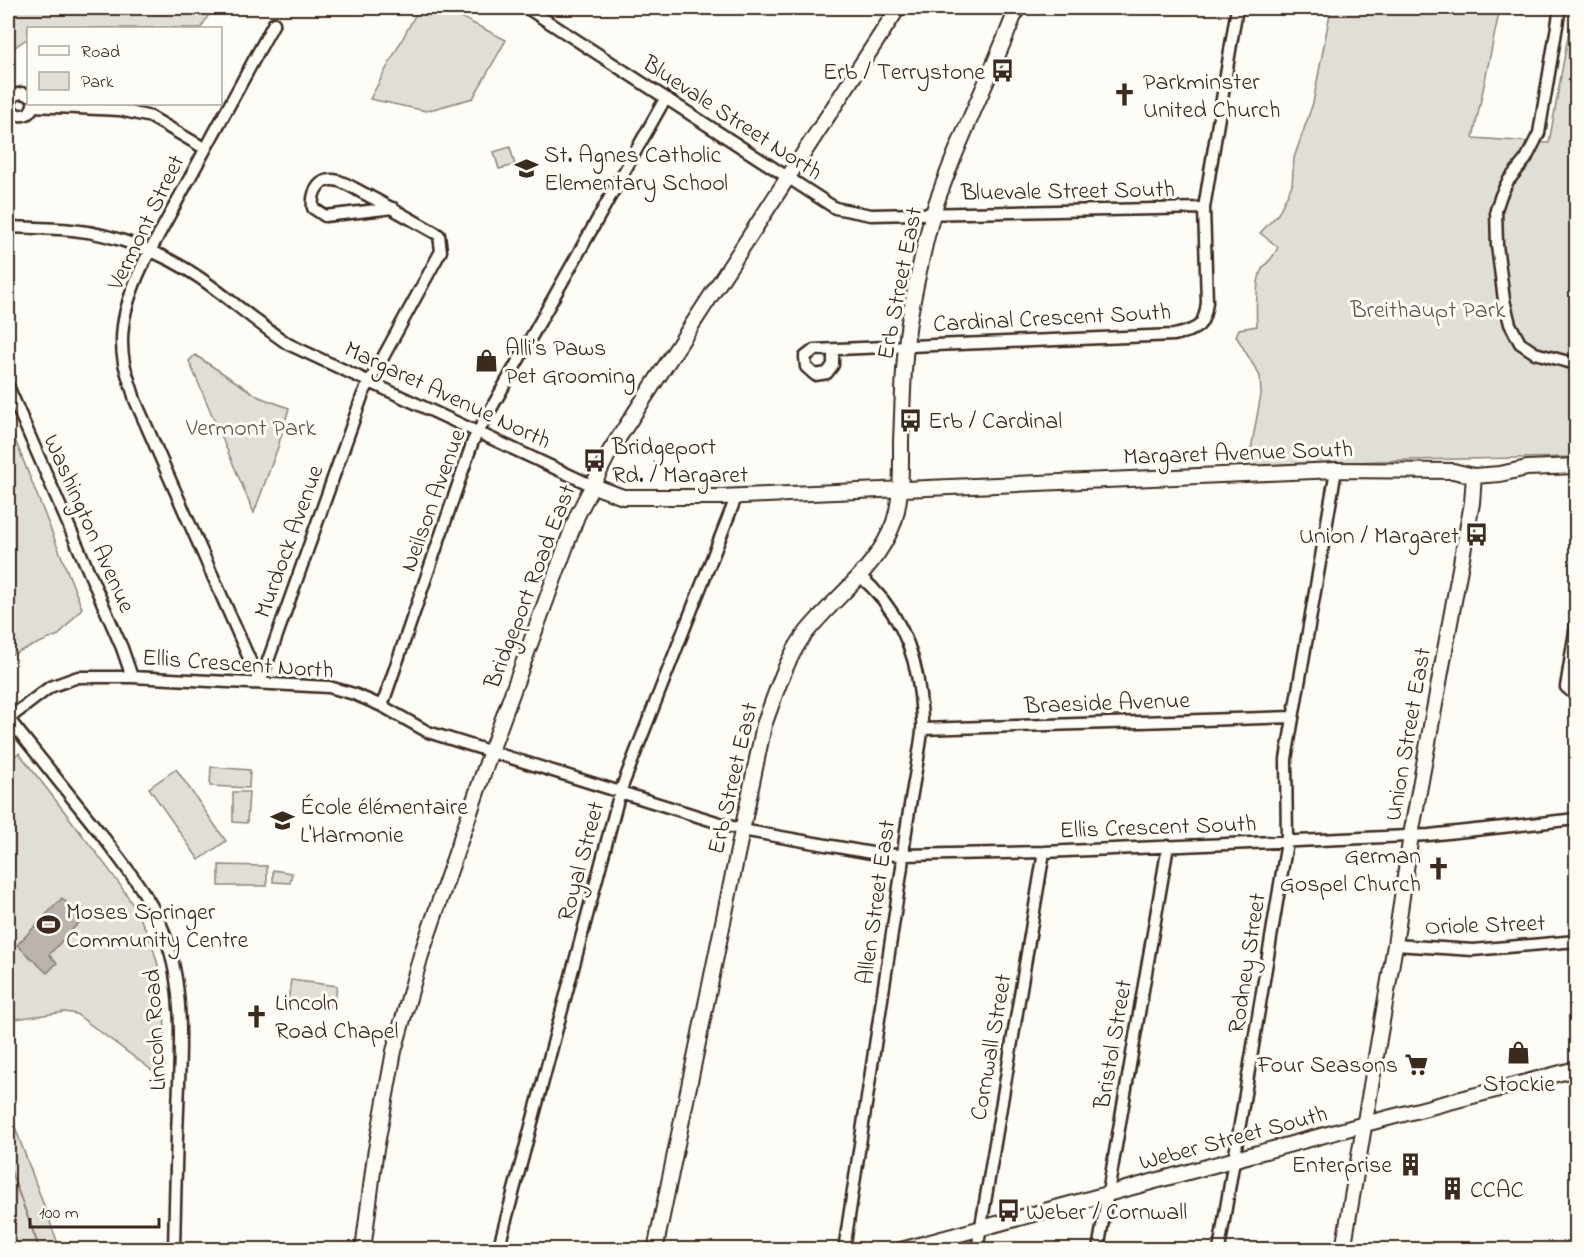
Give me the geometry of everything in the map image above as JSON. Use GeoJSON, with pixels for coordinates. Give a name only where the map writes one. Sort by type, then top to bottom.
{"type":"FeatureCollection","features":[{"type":"Feature","properties":{"kind":"main road","name":"Bridgeport Road East"},"geometry":{"type":"LineString","coordinates":[[363,1250],[375,1155],[394,1050],[421,955],[491,751],[577,516],[610,451],[898,8]]}},
{"type":"Feature","properties":{"kind":"main road","name":"Erb Street East"},"geometry":{"type":"LineString","coordinates":[[655,1250],[764,725],[789,660],[816,621],[880,552],[895,519],[900,489],[906,345],[911,311],[933,214],[951,163],[984,92],[1017,8]]}},
{"type":"Feature","properties":{"kind":"main road","name":"Margaret Avenue South"},"geometry":{"type":"LineString","coordinates":[[900,489],[1336,470],[1453,471],[1474,476],[1500,474],[1527,468],[1576,466]]}},
{"type":"Feature","properties":{"kind":"main road","name":"Union Street East"},"geometry":{"type":"LineString","coordinates":[[1343,1250],[1395,945],[1411,835],[1472,503],[1474,476]]}},
{"type":"Feature","properties":{"kind":"main road","name":"Margaret Avenue North"},"geometry":{"type":"LineString","coordinates":[[591,485],[614,495],[623,496],[737,495],[900,489]]}},
{"type":"Feature","properties":{"kind":"main road","name":"Weber Street South"},"geometry":{"type":"LineString","coordinates":[[901,1250],[1576,1069]]}},
{"type":"Feature","properties":{"kind":"street","name":"Bluevale Street North"},"geometry":{"type":"LineString","coordinates":[[527,8],[835,208],[871,215],[933,214]]}},
{"type":"Feature","properties":{"kind":"street","name":"Cardinal Crescent South"},"geometry":{"type":"LineString","coordinates":[[906,345],[1174,335],[1194,330],[1205,315],[1207,302],[1203,208],[1237,8]]}},
{"type":"Feature","properties":{"kind":"street"},"geometry":{"type":"LineString","coordinates":[[1560,8],[1539,133],[1526,159],[1508,181],[1501,195],[1496,210],[1497,245],[1504,300],[1510,324],[1520,343],[1536,353],[1576,364]]}},
{"type":"Feature","properties":{"kind":"street","name":"Vermont Street"},"geometry":{"type":"LineString","coordinates":[[260,683],[135,400],[124,362],[122,333],[130,292],[149,252],[274,23]]}},
{"type":"Feature","properties":{"kind":"street","name":"Neilson Avenue"},"geometry":{"type":"LineString","coordinates":[[382,706],[477,433],[665,99]]}},
{"type":"Feature","properties":{"kind":"street"},"geometry":{"type":"LineString","coordinates":[[64,105],[120,110],[151,117],[204,148]]}},
{"type":"Feature","properties":{"kind":"street","name":"Murdock Avenue"},"geometry":{"type":"LineString","coordinates":[[260,683],[363,393],[441,251],[438,235],[393,208],[339,181],[326,181],[320,184],[315,188],[312,197],[313,208],[325,216],[393,208]]}},
{"type":"Feature","properties":{"kind":"street","name":"Bluevale Street South"},"geometry":{"type":"LineString","coordinates":[[933,214],[1203,208]]}},
{"type":"Feature","properties":{"kind":"street","name":"Margaret Avenue North"},"geometry":{"type":"LineString","coordinates":[[8,227],[73,230],[103,236],[170,260],[199,277],[265,329],[288,344],[591,485]]}},
{"type":"Feature","properties":{"kind":"street"},"geometry":{"type":"LineString","coordinates":[[833,350],[906,345]]}},
{"type":"Feature","properties":{"kind":"street","name":"Washington Avenue"},"geometry":{"type":"LineString","coordinates":[[8,386],[122,648],[132,677]]}},
{"type":"Feature","properties":{"kind":"street","name":"Rodney Street"},"geometry":{"type":"LineString","coordinates":[[1219,1250],[1287,842],[1286,759],[1292,717],[1336,470]]}},
{"type":"Feature","properties":{"kind":"street","name":"Royal Street"},"geometry":{"type":"LineString","coordinates":[[498,1250],[620,792],[737,495]]}},
{"type":"Feature","properties":{"kind":"street","name":"Allen Street East"},"geometry":{"type":"LineString","coordinates":[[844,1250],[922,729],[917,672],[906,638],[889,608],[860,576]]}},
{"type":"Feature","properties":{"kind":"street"},"geometry":{"type":"LineString","coordinates":[[1576,633],[1566,687],[1576,696]]}},
{"type":"Feature","properties":{"kind":"street","name":"Ellis Crescent North"},"geometry":{"type":"LineString","coordinates":[[8,719],[36,696],[78,677],[132,677],[329,687],[354,694],[382,706],[428,732],[742,830]]}},
{"type":"Feature","properties":{"kind":"street","name":"Braeside Avenue"},"geometry":{"type":"LineString","coordinates":[[922,729],[1292,717]]}},
{"type":"Feature","properties":{"kind":"street","name":"Lincoln Road"},"geometry":{"type":"LineString","coordinates":[[8,719],[62,784],[124,865],[154,911],[166,937],[175,968],[178,1001],[179,1073],[174,1250]]}},
{"type":"Feature","properties":{"kind":"street","name":"Ellis Crescent South"},"geometry":{"type":"LineString","coordinates":[[742,830],[877,854],[903,855],[1287,842],[1411,835],[1576,819]]}},
{"type":"Feature","properties":{"kind":"street","name":"Bristol Street"},"geometry":{"type":"LineString","coordinates":[[1098,1250],[1168,846]]}},
{"type":"Feature","properties":{"kind":"street","name":"Cornwall Street"},"geometry":{"type":"LineString","coordinates":[[977,1250],[1044,852]]}},
{"type":"Feature","properties":{"kind":"street","name":"Oriole Street"},"geometry":{"type":"LineString","coordinates":[[1395,945],[1473,950],[1576,941]]}},
{"type":"Feature","properties":{"kind":"green space"},"geometry":{"type":"Polygon","coordinates":[[[8,8],[205,8],[209,14],[202,27],[27,27],[27,41],[8,52],[8,8]]]}},
{"type":"Feature","properties":{"kind":"green space"},"geometry":{"type":"Polygon","coordinates":[[[419,8],[443,8],[506,40],[473,98],[426,111],[370,99],[419,8]]]}},
{"type":"Feature","properties":{"kind":"green space","name":"Breithaupt Park"},"geometry":{"type":"Polygon","coordinates":[[[1331,8],[1500,8],[1473,138],[1549,143],[1573,8],[1576,8],[1576,457],[1248,466],[1261,394],[1260,376],[1236,336],[1239,329],[1257,326],[1259,276],[1278,247],[1260,233],[1278,214],[1292,185],[1294,158],[1313,103],[1331,8]]]}},
{"type":"Feature","properties":{"kind":"green space"},"geometry":{"type":"Polygon","coordinates":[[[510,147],[515,165],[499,169],[494,152],[510,147]]]}},
{"type":"Feature","properties":{"kind":"green space","name":"Vermont Park"},"geometry":{"type":"Polygon","coordinates":[[[195,355],[259,397],[289,408],[278,447],[254,513],[189,361],[195,355]]]}},
{"type":"Feature","properties":{"kind":"green space"},"geometry":{"type":"Polygon","coordinates":[[[8,422],[82,608],[59,635],[8,656],[8,422]]]}},
{"type":"Feature","properties":{"kind":"green space"},"geometry":{"type":"Polygon","coordinates":[[[8,746],[16,755],[19,753],[106,866],[128,896],[146,929],[158,965],[163,993],[164,1079],[76,1014],[65,1012],[8,1020],[8,746]]]}},
{"type":"Feature","properties":{"kind":"green space"},"geometry":{"type":"Polygon","coordinates":[[[211,767],[250,770],[249,788],[210,786],[211,767]]]}},
{"type":"Feature","properties":{"kind":"green space"},"geometry":{"type":"Polygon","coordinates":[[[176,769],[226,841],[199,860],[149,788],[176,769]]]}},
{"type":"Feature","properties":{"kind":"green space"},"geometry":{"type":"Polygon","coordinates":[[[233,792],[249,792],[247,823],[233,822],[233,792]]]}},
{"type":"Feature","properties":{"kind":"green space"},"geometry":{"type":"Polygon","coordinates":[[[219,865],[267,866],[267,886],[219,886],[219,865]]]}},
{"type":"Feature","properties":{"kind":"green space"},"geometry":{"type":"Polygon","coordinates":[[[273,870],[292,873],[290,883],[273,882],[273,870]]]}},
{"type":"Feature","properties":{"kind":"green space"},"geometry":{"type":"Polygon","coordinates":[[[291,980],[337,986],[334,1007],[288,1001],[291,980]]]}},
{"type":"Feature","properties":{"kind":"green space"},"geometry":{"type":"Polygon","coordinates":[[[8,1108],[60,1249],[9,1249],[8,1108]]]}},
{"type":"Feature","properties":{"kind":"shaded area"},"geometry":{"type":"Polygon","coordinates":[[[62,898],[83,918],[49,955],[57,963],[47,973],[17,945],[62,898]]]}},
{"type":"Feature","properties":{"kind":"waterway"},"geometry":{"type":"LineString","coordinates":[[8,1164],[40,1250]]}},
{"type":"Feature","properties":{"kind":"place","name":"Erb / Terrystone"},"geometry":{"type":"Point","coordinates":[1003,71]}},
{"type":"Feature","properties":{"kind":"place","name":"Parkminster United Church"},"geometry":{"type":"Point","coordinates":[1125,95]}},
{"type":"Feature","properties":{"kind":"place","name":"St. Agnes Catholic Elementary School"},"geometry":{"type":"Point","coordinates":[526,168]}},
{"type":"Feature","properties":{"kind":"place","name":"Alli’s Paws Pet Grooming"},"geometry":{"type":"Point","coordinates":[487,361]}},
{"type":"Feature","properties":{"kind":"place","name":"Erb / Cardinal"},"geometry":{"type":"Point","coordinates":[910,420]}},
{"type":"Feature","properties":{"kind":"place","name":"Bridgeport Rd. / Margaret"},"geometry":{"type":"Point","coordinates":[594,460]}},
{"type":"Feature","properties":{"kind":"place","name":"Union / Margaret"},"geometry":{"type":"Point","coordinates":[1477,535]}},
{"type":"Feature","properties":{"kind":"place","name":"École élémentaire L'Harmonie"},"geometry":{"type":"Point","coordinates":[282,820]}},
{"type":"Feature","properties":{"kind":"place","name":"German Gospel Church"},"geometry":{"type":"Point","coordinates":[1439,869]}},
{"type":"Feature","properties":{"kind":"place","name":"Moses Springer Community Centre"},"geometry":{"type":"Point","coordinates":[48,925]}},
{"type":"Feature","properties":{"kind":"place","name":"Lincoln Road Chapel"},"geometry":{"type":"Point","coordinates":[257,1016]}},
{"type":"Feature","properties":{"kind":"place","name":"Stockie"},"geometry":{"type":"Point","coordinates":[1519,1053]}},
{"type":"Feature","properties":{"kind":"place","name":"Four Seasons"},"geometry":{"type":"Point","coordinates":[1416,1064]}},
{"type":"Feature","properties":{"kind":"place","name":"Enterprise"},"geometry":{"type":"Point","coordinates":[1410,1164]}},
{"type":"Feature","properties":{"kind":"place","name":"CCAC"},"geometry":{"type":"Point","coordinates":[1452,1189]}},
{"type":"Feature","properties":{"kind":"place","name":"Weber / Cornwall"},"geometry":{"type":"Point","coordinates":[1008,1211]}}]}
